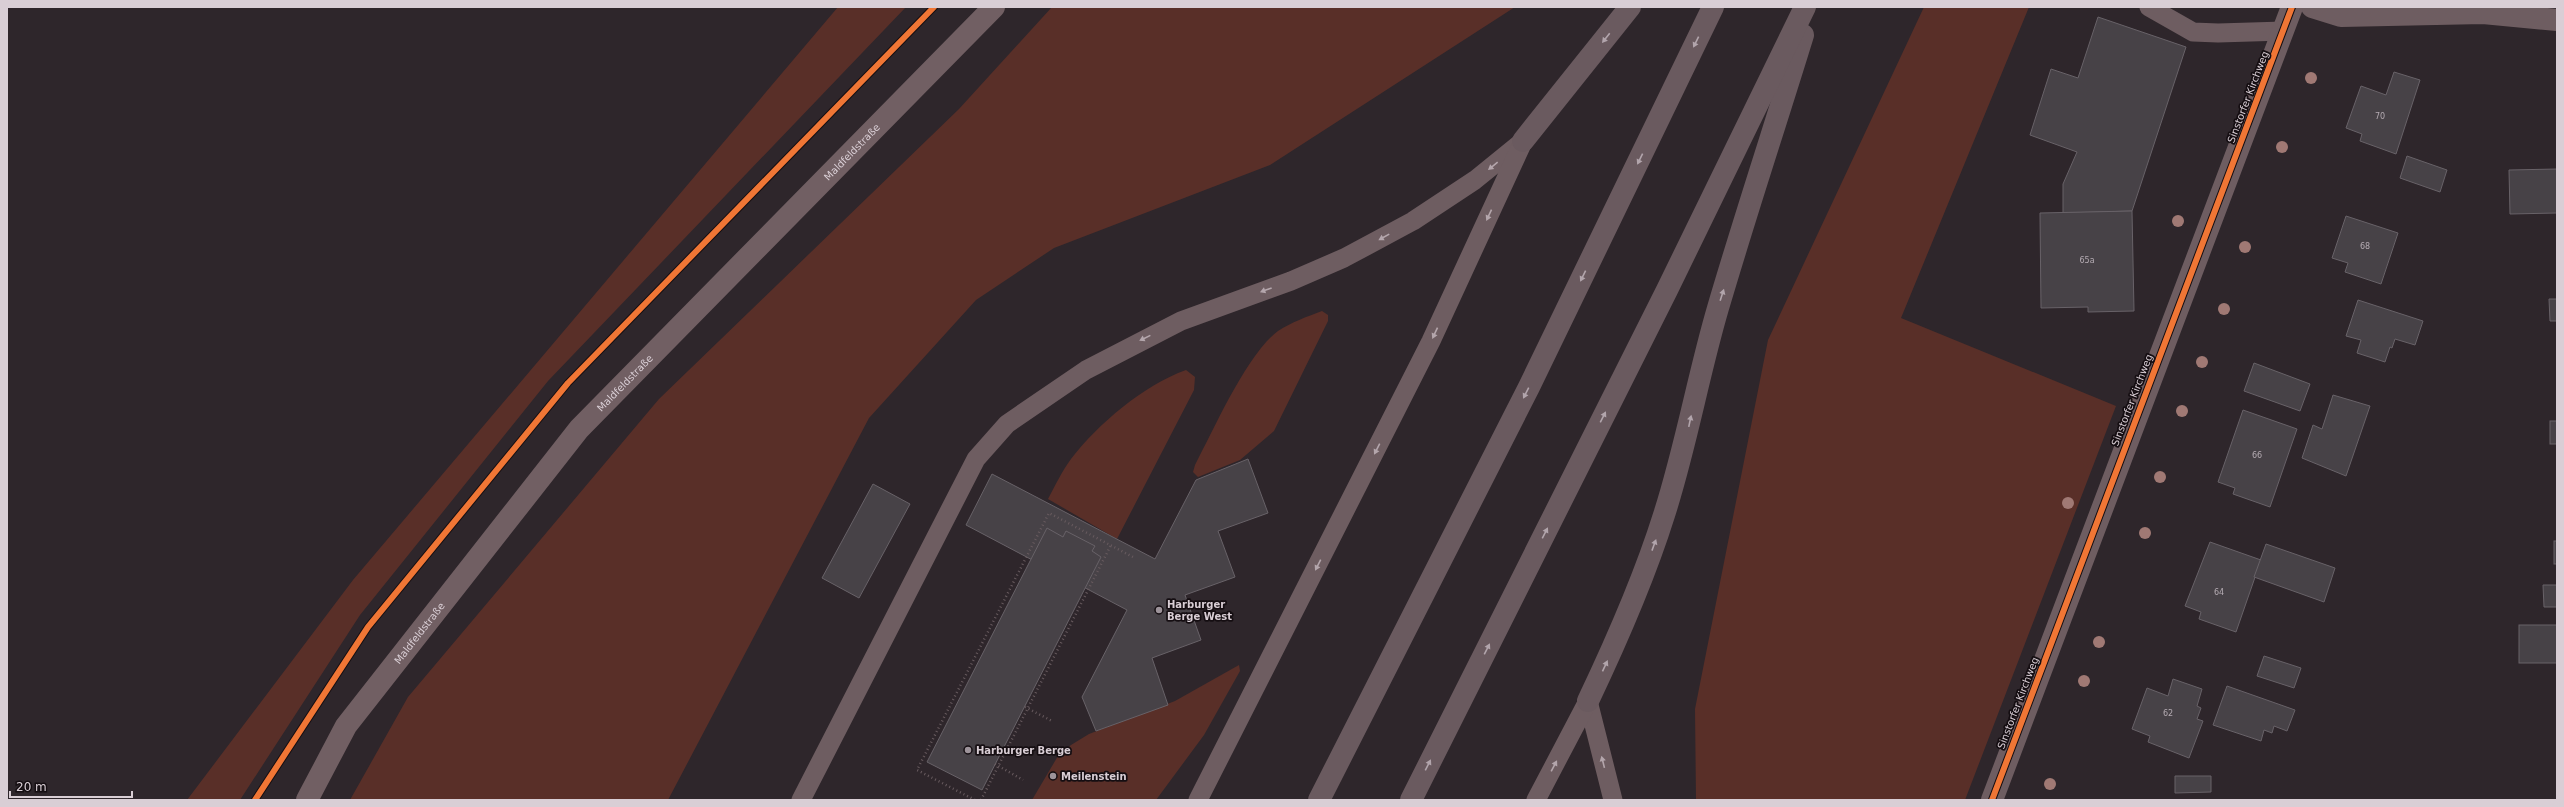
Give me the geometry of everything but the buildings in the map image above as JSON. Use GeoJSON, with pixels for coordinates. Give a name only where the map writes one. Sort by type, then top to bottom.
{"type":"FeatureCollection","features":[{"type":"Feature","properties":{"kind":"highway"},"geometry":{"type":"LineString","coordinates":[[1523,141],[1630,7]]}},
{"type":"Feature","properties":{"kind":"highway"},"geometry":{"type":"LineString","coordinates":[[1319,800],[1525,394],[1713,7]]}},
{"type":"Feature","properties":{"kind":"highway"},"geometry":{"type":"LineString","coordinates":[[1411,800],[1667,290],[1805,7]]}},
{"type":"Feature","properties":{"kind":"highway"},"geometry":{"type":"LineString","coordinates":[[1588,701],[1624,626],[1664,516],[1682,455],[1700,373],[1719,307],[1812,7]]}},
{"type":"Feature","properties":{"kind":"main road","name":"Maldfeldstraße"},"geometry":{"type":"LineString","coordinates":[[306,800],[346,726],[578,429],[994,7]]}},
{"type":"Feature","properties":{"kind":"street","name":"Sinstorfer Kirchweg"},"geometry":{"type":"LineString","coordinates":[[1992,800],[2292,7]]}},
{"type":"Feature","properties":{"kind":"street"},"geometry":{"type":"LineString","coordinates":[[2312,7],[2341,16],[2483,13],[2557,20]]}},
{"type":"Feature","properties":{"kind":"lane"},"geometry":{"type":"LineString","coordinates":[[2149,7],[2193,32],[2218,34],[2284,31]]}},
{"type":"Feature","properties":{"kind":"lane"},"geometry":{"type":"LineString","coordinates":[[801,800],[976,459],[1007,424],[1086,370],[1137,342],[1181,321],[1290,281],[1344,258],[1413,221],[1475,180],[1523,141]]}},
{"type":"Feature","properties":{"kind":"lane"},"geometry":{"type":"LineString","coordinates":[[1198,800],[1431,341],[1523,141]]}},
{"type":"Feature","properties":{"kind":"lane"},"geometry":{"type":"LineString","coordinates":[[1536,800],[1588,701]]}},
{"type":"Feature","properties":{"kind":"lane"},"geometry":{"type":"LineString","coordinates":[[1588,701],[1613,800]]}},
{"type":"Feature","properties":{"kind":"path"},"geometry":{"type":"LineString","coordinates":[[975,800],[917,770],[1049,513],[1111,545],[1132,558]]}},
{"type":"Feature","properties":{"kind":"path"},"geometry":{"type":"LineString","coordinates":[[981,800],[1026,708],[1111,545]]}},
{"type":"Feature","properties":{"kind":"path"},"geometry":{"type":"LineString","coordinates":[[1026,708],[1052,721]]}},
{"type":"Feature","properties":{"kind":"path"},"geometry":{"type":"LineString","coordinates":[[997,765],[1023,780]]}},
{"type":"Feature","properties":{"kind":"shaded area"},"geometry":{"type":"Polygon","coordinates":[[[838,7],[906,7],[548,381],[360,615],[240,800],[187,800],[353,580],[838,7]]]}},
{"type":"Feature","properties":{"kind":"shaded area"},"geometry":{"type":"Polygon","coordinates":[[[1052,7],[1515,7],[1270,165],[1054,248],[976,300],[869,418],[668,800],[350,800],[408,697],[659,399],[959,109],[1052,7]]]}},
{"type":"Feature","properties":{"kind":"shaded area"},"geometry":{"type":"Polygon","coordinates":[[[1924,7],[2029,7],[1901,318],[2116,406],[1965,800],[1696,800],[1695,709],[1768,340],[1924,7]]]}},
{"type":"Feature","properties":{"kind":"shaded area"},"geometry":{"type":"Polygon","coordinates":[[[1322,311],[1328,315],[1328,321],[1274,431],[1240,460],[1198,477],[1193,472],[1195,465],[1221,413],[1243,374],[1266,342],[1278,331],[1294,322],[1322,311]]]}},
{"type":"Feature","properties":{"kind":"shaded area"},"geometry":{"type":"Polygon","coordinates":[[[1186,370],[1195,377],[1194,390],[1117,539],[1048,499],[1071,459],[1094,432],[1123,407],[1154,385],[1186,370]]]}},
{"type":"Feature","properties":{"kind":"shaded area"},"geometry":{"type":"Polygon","coordinates":[[[1239,665],[1240,671],[1204,735],[1156,800],[1032,800],[1058,756],[1071,745],[1089,734],[1175,701],[1239,665]]]}},
{"type":"Feature","properties":{"kind":"cycle path"},"geometry":{"type":"LineString","coordinates":[[255,800],[368,627],[568,383],[934,7]]}},
{"type":"Feature","properties":{"kind":"cycle path"},"geometry":{"type":"LineString","coordinates":[[1992,800],[2292,7]]}},
{"type":"Feature","properties":{"kind":"place","name":"Harburger Berge West"},"geometry":{"type":"Point","coordinates":[1159,610]}},
{"type":"Feature","properties":{"kind":"place","name":"Harburger Berge"},"geometry":{"type":"Point","coordinates":[968,750]}},
{"type":"Feature","properties":{"kind":"place","name":"Meilenstein"},"geometry":{"type":"Point","coordinates":[1053,776]}}]}
